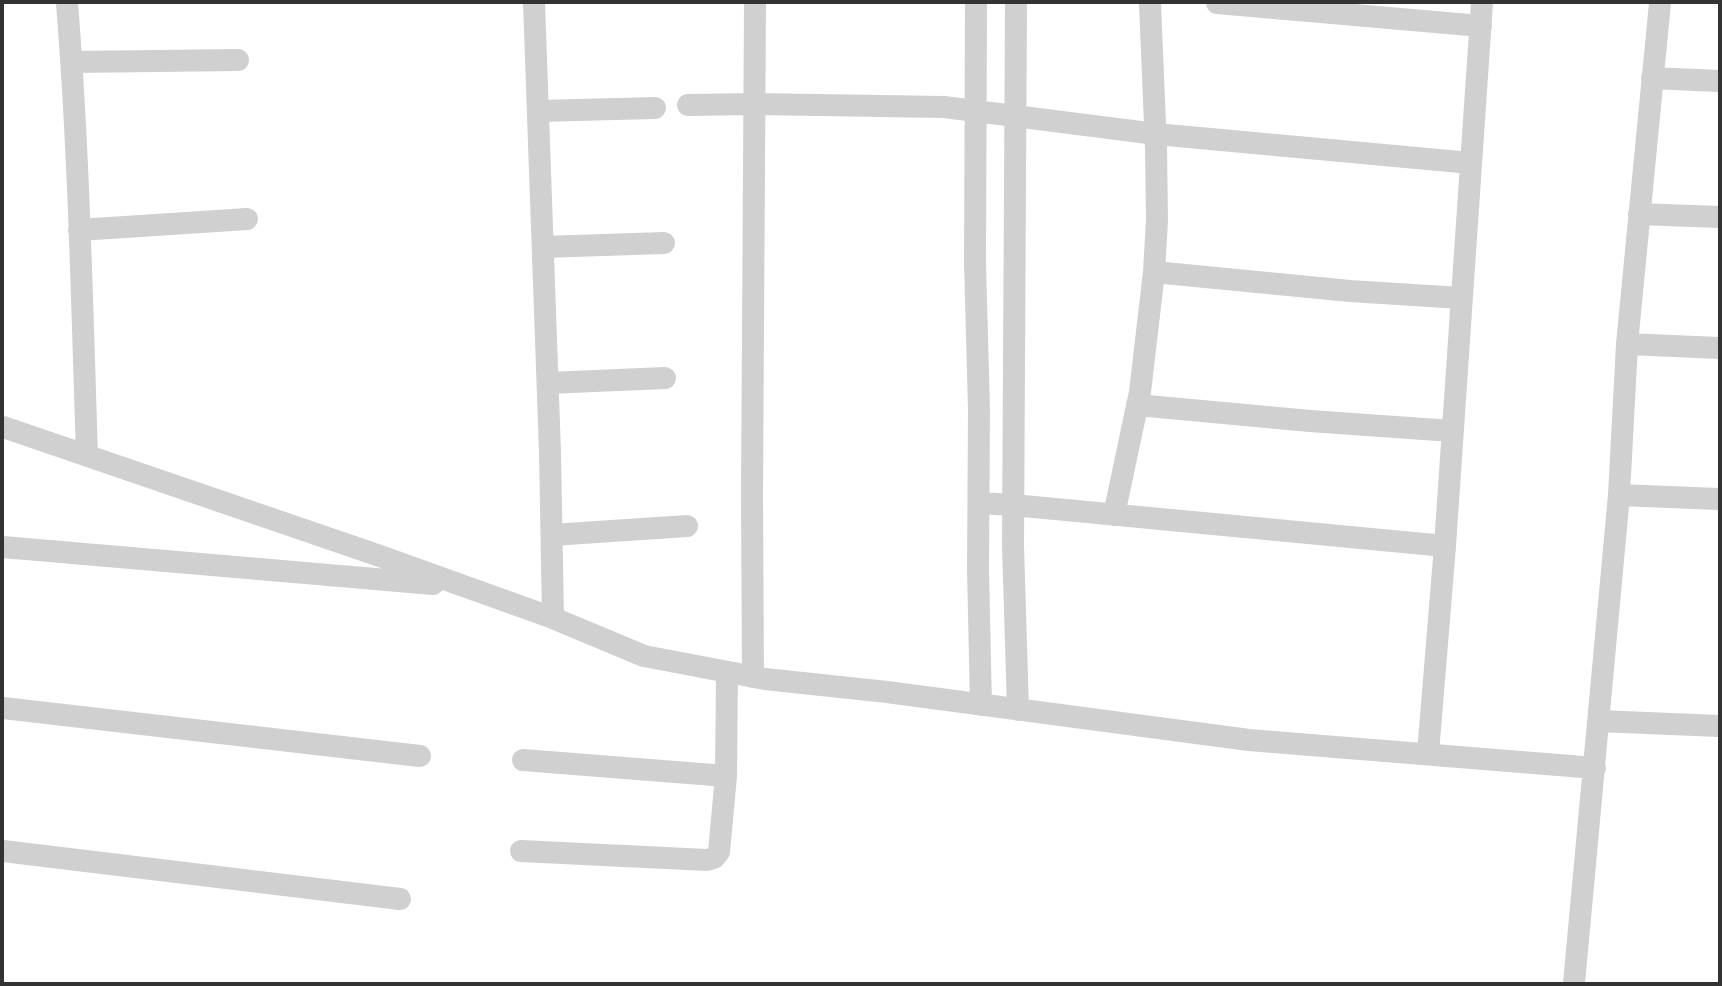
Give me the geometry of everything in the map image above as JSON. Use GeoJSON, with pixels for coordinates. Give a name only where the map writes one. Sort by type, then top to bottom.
{"type":"FeatureCollection","features":[{"type":"Feature","properties":{"kind":"street"},"geometry":{"type":"LineString","coordinates":[[67,3],[72,62],[86,455]]}},
{"type":"Feature","properties":{"kind":"street"},"geometry":{"type":"LineString","coordinates":[[534,3],[548,383],[553,618]]}},
{"type":"Feature","properties":{"kind":"street"},"geometry":{"type":"LineString","coordinates":[[753,677],[752,495],[755,3]]}},
{"type":"Feature","properties":{"kind":"street"},"geometry":{"type":"LineString","coordinates":[[976,3],[975,263],[979,410],[981,704]]}},
{"type":"Feature","properties":{"kind":"street"},"geometry":{"type":"LineString","coordinates":[[1016,3],[1016,282],[1013,505],[1018,710]]}},
{"type":"Feature","properties":{"kind":"street"},"geometry":{"type":"LineString","coordinates":[[1114,515],[1137,405],[1154,272],[1157,220],[1156,134],[1150,3]]}},
{"type":"Feature","properties":{"kind":"street"},"geometry":{"type":"LineString","coordinates":[[1216,3],[1481,26]]}},
{"type":"Feature","properties":{"kind":"street"},"geometry":{"type":"LineString","coordinates":[[1428,753],[1445,546],[1482,3]]}},
{"type":"Feature","properties":{"kind":"street"},"geometry":{"type":"LineString","coordinates":[[1574,983],[1619,496],[1627,344],[1660,3]]}},
{"type":"Feature","properties":{"kind":"street"},"geometry":{"type":"LineString","coordinates":[[72,62],[238,60]]}},
{"type":"Feature","properties":{"kind":"street"},"geometry":{"type":"LineString","coordinates":[[1652,78],[1719,81]]}},
{"type":"Feature","properties":{"kind":"street"},"geometry":{"type":"LineString","coordinates":[[688,105],[754,104],[944,107],[1156,134],[1471,163]]}},
{"type":"Feature","properties":{"kind":"street"},"geometry":{"type":"LineString","coordinates":[[538,111],[655,108]]}},
{"type":"Feature","properties":{"kind":"street"},"geometry":{"type":"LineString","coordinates":[[1639,214],[1719,217]]}},
{"type":"Feature","properties":{"kind":"street"},"geometry":{"type":"LineString","coordinates":[[79,230],[247,219]]}},
{"type":"Feature","properties":{"kind":"street"},"geometry":{"type":"LineString","coordinates":[[543,247],[664,243]]}},
{"type":"Feature","properties":{"kind":"street"},"geometry":{"type":"LineString","coordinates":[[1154,272],[1350,291],[1461,298]]}},
{"type":"Feature","properties":{"kind":"street"},"geometry":{"type":"LineString","coordinates":[[1627,344],[1719,348]]}},
{"type":"Feature","properties":{"kind":"street"},"geometry":{"type":"LineString","coordinates":[[548,383],[665,378]]}},
{"type":"Feature","properties":{"kind":"street"},"geometry":{"type":"LineString","coordinates":[[1137,405],[1310,421],[1452,431]]}},
{"type":"Feature","properties":{"kind":"street"},"geometry":{"type":"LineString","coordinates":[[3,427],[380,556],[460,586],[553,618],[644,656],[753,677],[981,704],[1249,740],[1428,753],[1595,768]]}},
{"type":"Feature","properties":{"kind":"street"},"geometry":{"type":"LineString","coordinates":[[1619,496],[1719,499]]}},
{"type":"Feature","properties":{"kind":"street"},"geometry":{"type":"LineString","coordinates":[[979,503],[1445,546]]}},
{"type":"Feature","properties":{"kind":"street"},"geometry":{"type":"LineString","coordinates":[[552,535],[687,526]]}},
{"type":"Feature","properties":{"kind":"street"},"geometry":{"type":"LineString","coordinates":[[3,547],[460,586]]}},
{"type":"Feature","properties":{"kind":"street"},"geometry":{"type":"LineString","coordinates":[[520,851],[707,860],[714,858],[719,852],[726,776],[727,672]]}},
{"type":"Feature","properties":{"kind":"street"},"geometry":{"type":"LineString","coordinates":[[3,708],[420,756]]}},
{"type":"Feature","properties":{"kind":"street"},"geometry":{"type":"LineString","coordinates":[[1599,721],[1719,726]]}},
{"type":"Feature","properties":{"kind":"street"},"geometry":{"type":"LineString","coordinates":[[524,760],[726,776]]}},
{"type":"Feature","properties":{"kind":"street"},"geometry":{"type":"LineString","coordinates":[[3,851],[400,899]]}}]}
